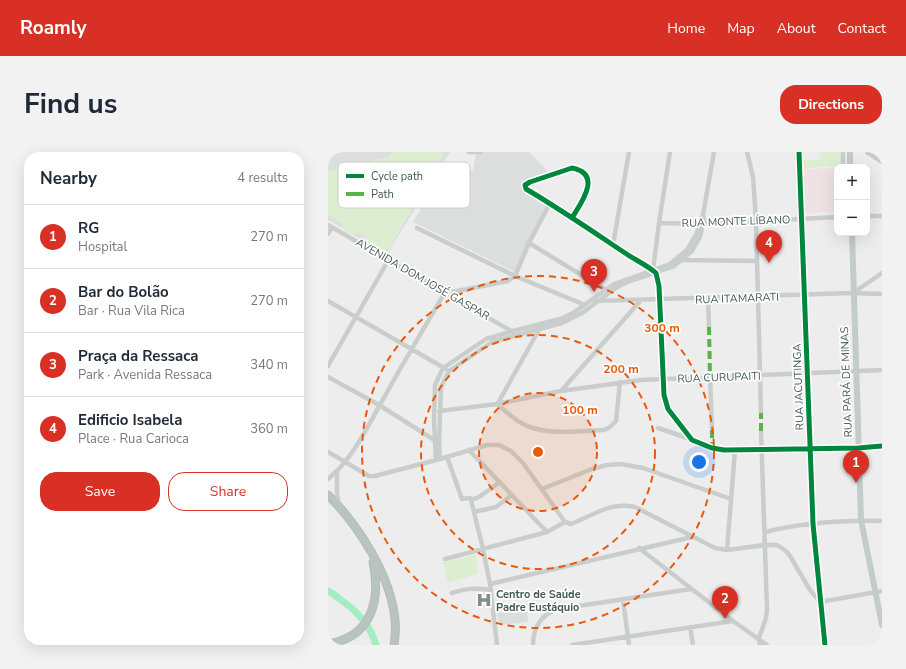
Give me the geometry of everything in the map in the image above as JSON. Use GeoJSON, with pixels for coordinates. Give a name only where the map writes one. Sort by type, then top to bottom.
{"type":"FeatureCollection","features":[{"type":"Feature","properties":{"kind":"highway"},"geometry":{"type":"LineString","coordinates":[[328,495],[339,506],[376,560],[386,584],[393,610],[395,621],[394,645]]}},
{"type":"Feature","properties":{"kind":"highway"},"geometry":{"type":"LineString","coordinates":[[328,644],[339,642],[360,629],[371,613],[377,587],[371,553]]}},
{"type":"Feature","properties":{"kind":"main road"},"geometry":{"type":"LineString","coordinates":[[850,152],[850,164]]}},
{"type":"Feature","properties":{"kind":"main road"},"geometry":{"type":"LineString","coordinates":[[868,152],[882,161]]}},
{"type":"Feature","properties":{"kind":"main road","name":"RUA PARÁ DE MINAS"},"geometry":{"type":"LineString","coordinates":[[852,236],[855,371],[861,520],[879,592],[882,625]]}},
{"type":"Feature","properties":{"kind":"street"},"geometry":{"type":"LineString","coordinates":[[469,152],[481,152]]}},
{"type":"Feature","properties":{"kind":"street"},"geometry":{"type":"LineString","coordinates":[[614,246],[629,152]]}},
{"type":"Feature","properties":{"kind":"street"},"geometry":{"type":"LineString","coordinates":[[670,152],[659,223],[654,272],[659,286],[664,395],[668,409],[692,440]]}},
{"type":"Feature","properties":{"kind":"street"},"geometry":{"type":"LineString","coordinates":[[654,272],[670,264],[684,254],[695,238],[704,219],[703,214],[714,152]]}},
{"type":"Feature","properties":{"kind":"street"},"geometry":{"type":"LineString","coordinates":[[747,152],[753,177],[756,220],[761,413]]}},
{"type":"Feature","properties":{"kind":"street","name":"RUA JACUTINGA"},"geometry":{"type":"LineString","coordinates":[[799,152],[803,219],[813,524],[825,645]]}},
{"type":"Feature","properties":{"kind":"street"},"geometry":{"type":"LineString","coordinates":[[843,152],[843,164]]}},
{"type":"Feature","properties":{"kind":"street"},"geometry":{"type":"LineString","coordinates":[[572,218],[588,190],[589,185],[586,175],[578,169],[572,168],[524,185],[526,190],[550,203],[572,218],[614,246],[654,272]]}},
{"type":"Feature","properties":{"kind":"street"},"geometry":{"type":"LineString","coordinates":[[328,479],[337,472],[357,446],[446,292],[508,281],[515,276],[529,243],[550,203]]}},
{"type":"Feature","properties":{"kind":"street"},"geometry":{"type":"LineString","coordinates":[[870,216],[882,216]]}},
{"type":"Feature","properties":{"kind":"street","name":"RUA MONTE LÍBANO"},"geometry":{"type":"LineString","coordinates":[[659,223],[702,224],[756,220],[834,217]]}},
{"type":"Feature","properties":{"kind":"street"},"geometry":{"type":"LineString","coordinates":[[438,460],[435,385],[443,368],[486,339],[514,333],[560,319],[573,313],[607,291],[627,282],[674,266],[692,251],[700,237],[702,224]]}},
{"type":"Feature","properties":{"kind":"street"},"geometry":{"type":"LineString","coordinates":[[328,234],[330,226]]}},
{"type":"Feature","properties":{"kind":"street","name":"AVENIDA DOM JOSÉ GASPAR"},"geometry":{"type":"LineString","coordinates":[[330,226],[446,292],[514,333]]}},
{"type":"Feature","properties":{"kind":"street"},"geometry":{"type":"LineString","coordinates":[[417,228],[515,276],[585,305]]}},
{"type":"Feature","properties":{"kind":"street"},"geometry":{"type":"LineString","coordinates":[[529,243],[607,291]]}},
{"type":"Feature","properties":{"kind":"street"},"geometry":{"type":"LineString","coordinates":[[328,366],[389,259]]}},
{"type":"Feature","properties":{"kind":"street"},"geometry":{"type":"LineString","coordinates":[[683,260],[757,261]]}},
{"type":"Feature","properties":{"kind":"street"},"geometry":{"type":"LineString","coordinates":[[853,293],[882,273]]}},
{"type":"Feature","properties":{"kind":"street","name":"RUA ITAMARATI"},"geometry":{"type":"LineString","coordinates":[[594,300],[708,299],[853,293],[882,294]]}},
{"type":"Feature","properties":{"kind":"street"},"geometry":{"type":"LineString","coordinates":[[708,299],[709,326]]}},
{"type":"Feature","properties":{"kind":"street"},"geometry":{"type":"LineString","coordinates":[[539,326],[562,323],[573,318],[582,313],[594,300]]}},
{"type":"Feature","properties":{"kind":"street"},"geometry":{"type":"LineString","coordinates":[[561,391],[641,300]]}},
{"type":"Feature","properties":{"kind":"street"},"geometry":{"type":"LineString","coordinates":[[328,301],[449,371]]}},
{"type":"Feature","properties":{"kind":"street"},"geometry":{"type":"LineString","coordinates":[[539,326],[498,403],[516,419],[529,427],[551,431],[604,430],[616,421],[620,382]]}},
{"type":"Feature","properties":{"kind":"street"},"geometry":{"type":"LineString","coordinates":[[438,460],[440,451],[437,441],[441,387],[449,371],[488,345],[514,333]]}},
{"type":"Feature","properties":{"kind":"street","name":"RUA CURUPAITI"},"geometry":{"type":"LineString","coordinates":[[439,410],[498,403],[620,382],[710,376],[882,370]]}},
{"type":"Feature","properties":{"kind":"street"},"geometry":{"type":"LineString","coordinates":[[710,376],[712,430]]}},
{"type":"Feature","properties":{"kind":"street"},"geometry":{"type":"LineString","coordinates":[[328,377],[437,441]]}},
{"type":"Feature","properties":{"kind":"street"},"geometry":{"type":"LineString","coordinates":[[658,428],[712,448],[735,450],[858,448],[882,446]]}},
{"type":"Feature","properties":{"kind":"street"},"geometry":{"type":"LineString","coordinates":[[760,645],[759,638],[768,608],[761,431]]}},
{"type":"Feature","properties":{"kind":"street"},"geometry":{"type":"LineString","coordinates":[[328,452],[369,476],[379,475],[438,460],[492,444],[506,448],[524,463],[565,522],[571,524],[613,506],[631,506],[715,548],[727,550],[777,545],[786,551],[790,556],[810,590],[820,602],[879,592]]}},
{"type":"Feature","properties":{"kind":"street"},"geometry":{"type":"LineString","coordinates":[[470,450],[547,532]]}},
{"type":"Feature","properties":{"kind":"street"},"geometry":{"type":"LineString","coordinates":[[727,550],[735,450]]}},
{"type":"Feature","properties":{"kind":"street"},"geometry":{"type":"LineString","coordinates":[[440,451],[447,457],[463,499],[470,498],[471,500],[479,497],[500,482]]}},
{"type":"Feature","properties":{"kind":"street"},"geometry":{"type":"LineString","coordinates":[[542,490],[592,468],[621,464],[643,468],[731,498]]}},
{"type":"Feature","properties":{"kind":"street"},"geometry":{"type":"LineString","coordinates":[[337,472],[337,493],[339,506]]}},
{"type":"Feature","properties":{"kind":"street"},"geometry":{"type":"LineString","coordinates":[[474,512],[496,507],[512,494]]}},
{"type":"Feature","properties":{"kind":"street"},"geometry":{"type":"LineString","coordinates":[[471,500],[490,584],[497,645]]}},
{"type":"Feature","properties":{"kind":"street"},"geometry":{"type":"LineString","coordinates":[[765,532],[792,526],[813,524],[861,520],[882,521]]}},
{"type":"Feature","properties":{"kind":"street"},"geometry":{"type":"LineString","coordinates":[[445,559],[547,532],[565,522]]}},
{"type":"Feature","properties":{"kind":"street"},"geometry":{"type":"LineString","coordinates":[[490,584],[639,548],[692,537]]}},
{"type":"Feature","properties":{"kind":"street"},"geometry":{"type":"LineString","coordinates":[[639,548],[733,621],[767,645]]}},
{"type":"Feature","properties":{"kind":"street"},"geometry":{"type":"LineString","coordinates":[[452,593],[464,589],[475,588],[491,590]]}},
{"type":"Feature","properties":{"kind":"street"},"geometry":{"type":"LineString","coordinates":[[810,590],[819,588]]}},
{"type":"Feature","properties":{"kind":"street"},"geometry":{"type":"LineString","coordinates":[[533,645],[535,632],[543,617],[549,612],[558,609],[691,589]]}},
{"type":"Feature","properties":{"kind":"street"},"geometry":{"type":"LineString","coordinates":[[623,600],[629,645]]}},
{"type":"Feature","properties":{"kind":"street"},"geometry":{"type":"LineString","coordinates":[[572,645],[733,621]]}},
{"type":"Feature","properties":{"kind":"street"},"geometry":{"type":"LineString","coordinates":[[690,627],[693,645]]}},
{"type":"Feature","properties":{"kind":"shaded area"},"geometry":{"type":"Polygon","coordinates":[[[328,152],[450,152],[444,162],[338,162],[338,208],[415,208],[387,254],[328,220],[328,152]]]}},
{"type":"Feature","properties":{"kind":"shaded area"},"geometry":{"type":"Polygon","coordinates":[[[529,152],[553,177],[525,189],[548,202],[515,272],[413,222],[421,208],[470,208],[470,170],[473,171],[476,153],[529,152]]]}},
{"type":"Feature","properties":{"kind":"shaded area"},"geometry":{"type":"Polygon","coordinates":[[[834,168],[834,212],[805,213],[803,169],[834,168]]]}},
{"type":"Feature","properties":{"kind":"shaded area","name":"Centro de Saúde Padre Eustáquio"},"geometry":{"type":"Polygon","coordinates":[[[476,590],[489,592],[492,608],[480,609],[476,590]]]}},
{"type":"Feature","properties":{"kind":"shaded area"},"geometry":{"type":"Polygon","coordinates":[[[527,609],[528,622],[499,625],[497,613],[527,609]]]}},
{"type":"Feature","properties":{"kind":"green space"},"geometry":{"type":"Polygon","coordinates":[[[444,152],[439,162],[373,162],[373,160],[388,157],[391,153],[444,152]]]}},
{"type":"Feature","properties":{"kind":"green space"},"geometry":{"type":"Polygon","coordinates":[[[819,152],[841,152],[841,164],[834,164],[834,166],[802,168],[801,160],[821,160],[819,152]]]}},
{"type":"Feature","properties":{"kind":"green space"},"geometry":{"type":"Polygon","coordinates":[[[338,169],[338,208],[412,208],[393,242],[390,253],[386,256],[378,252],[371,244],[364,243],[362,239],[366,237],[358,233],[352,235],[348,233],[343,229],[342,223],[328,215],[328,181],[332,180],[328,180],[328,171],[338,169]]]}},
{"type":"Feature","properties":{"kind":"green space"},"geometry":{"type":"Polygon","coordinates":[[[476,555],[478,574],[447,583],[443,562],[476,555]]]}},
{"type":"Feature","properties":{"kind":"waterway"},"geometry":{"type":"LineString","coordinates":[[328,591],[358,614],[367,625],[376,645]]}},
{"type":"Feature","properties":{"kind":"marked path"},"geometry":{"type":"LineString","coordinates":[[709,327],[710,376]]}},
{"type":"Feature","properties":{"kind":"marked path"},"geometry":{"type":"LineString","coordinates":[[761,413],[761,431]]}},
{"type":"Feature","properties":{"kind":"marked path"},"geometry":{"type":"LineString","coordinates":[[712,430],[712,448]]}},
{"type":"Feature","properties":{"kind":"cycle path"},"geometry":{"type":"LineString","coordinates":[[799,152],[813,524],[825,645]]}},
{"type":"Feature","properties":{"kind":"cycle path"},"geometry":{"type":"LineString","coordinates":[[572,218],[576,212],[580,205],[587,190],[588,183],[586,176],[581,171],[572,168],[525,185],[526,189],[564,212],[576,220],[588,228],[629,256],[649,267],[656,273],[659,286],[664,395],[668,409],[692,440],[712,448],[724,450],[858,448],[882,446]]}},
{"type":"Feature","properties":{"kind":"place","name":"Edificio Isabela"},"geometry":{"type":"Point","coordinates":[769,263]}},
{"type":"Feature","properties":{"kind":"place","name":"Praça da Ressaca"},"geometry":{"type":"Point","coordinates":[594,292]}},
{"type":"Feature","properties":{"kind":"place","name":"RG"},"geometry":{"type":"Point","coordinates":[856,483]}},
{"type":"Feature","properties":{"kind":"place","name":"Centro de Saúde Padre Eustáquio"},"geometry":{"type":"Point","coordinates":[484,600]}},
{"type":"Feature","properties":{"kind":"place","name":"Bar do Bolão"},"geometry":{"type":"Point","coordinates":[725,619]}}]}
